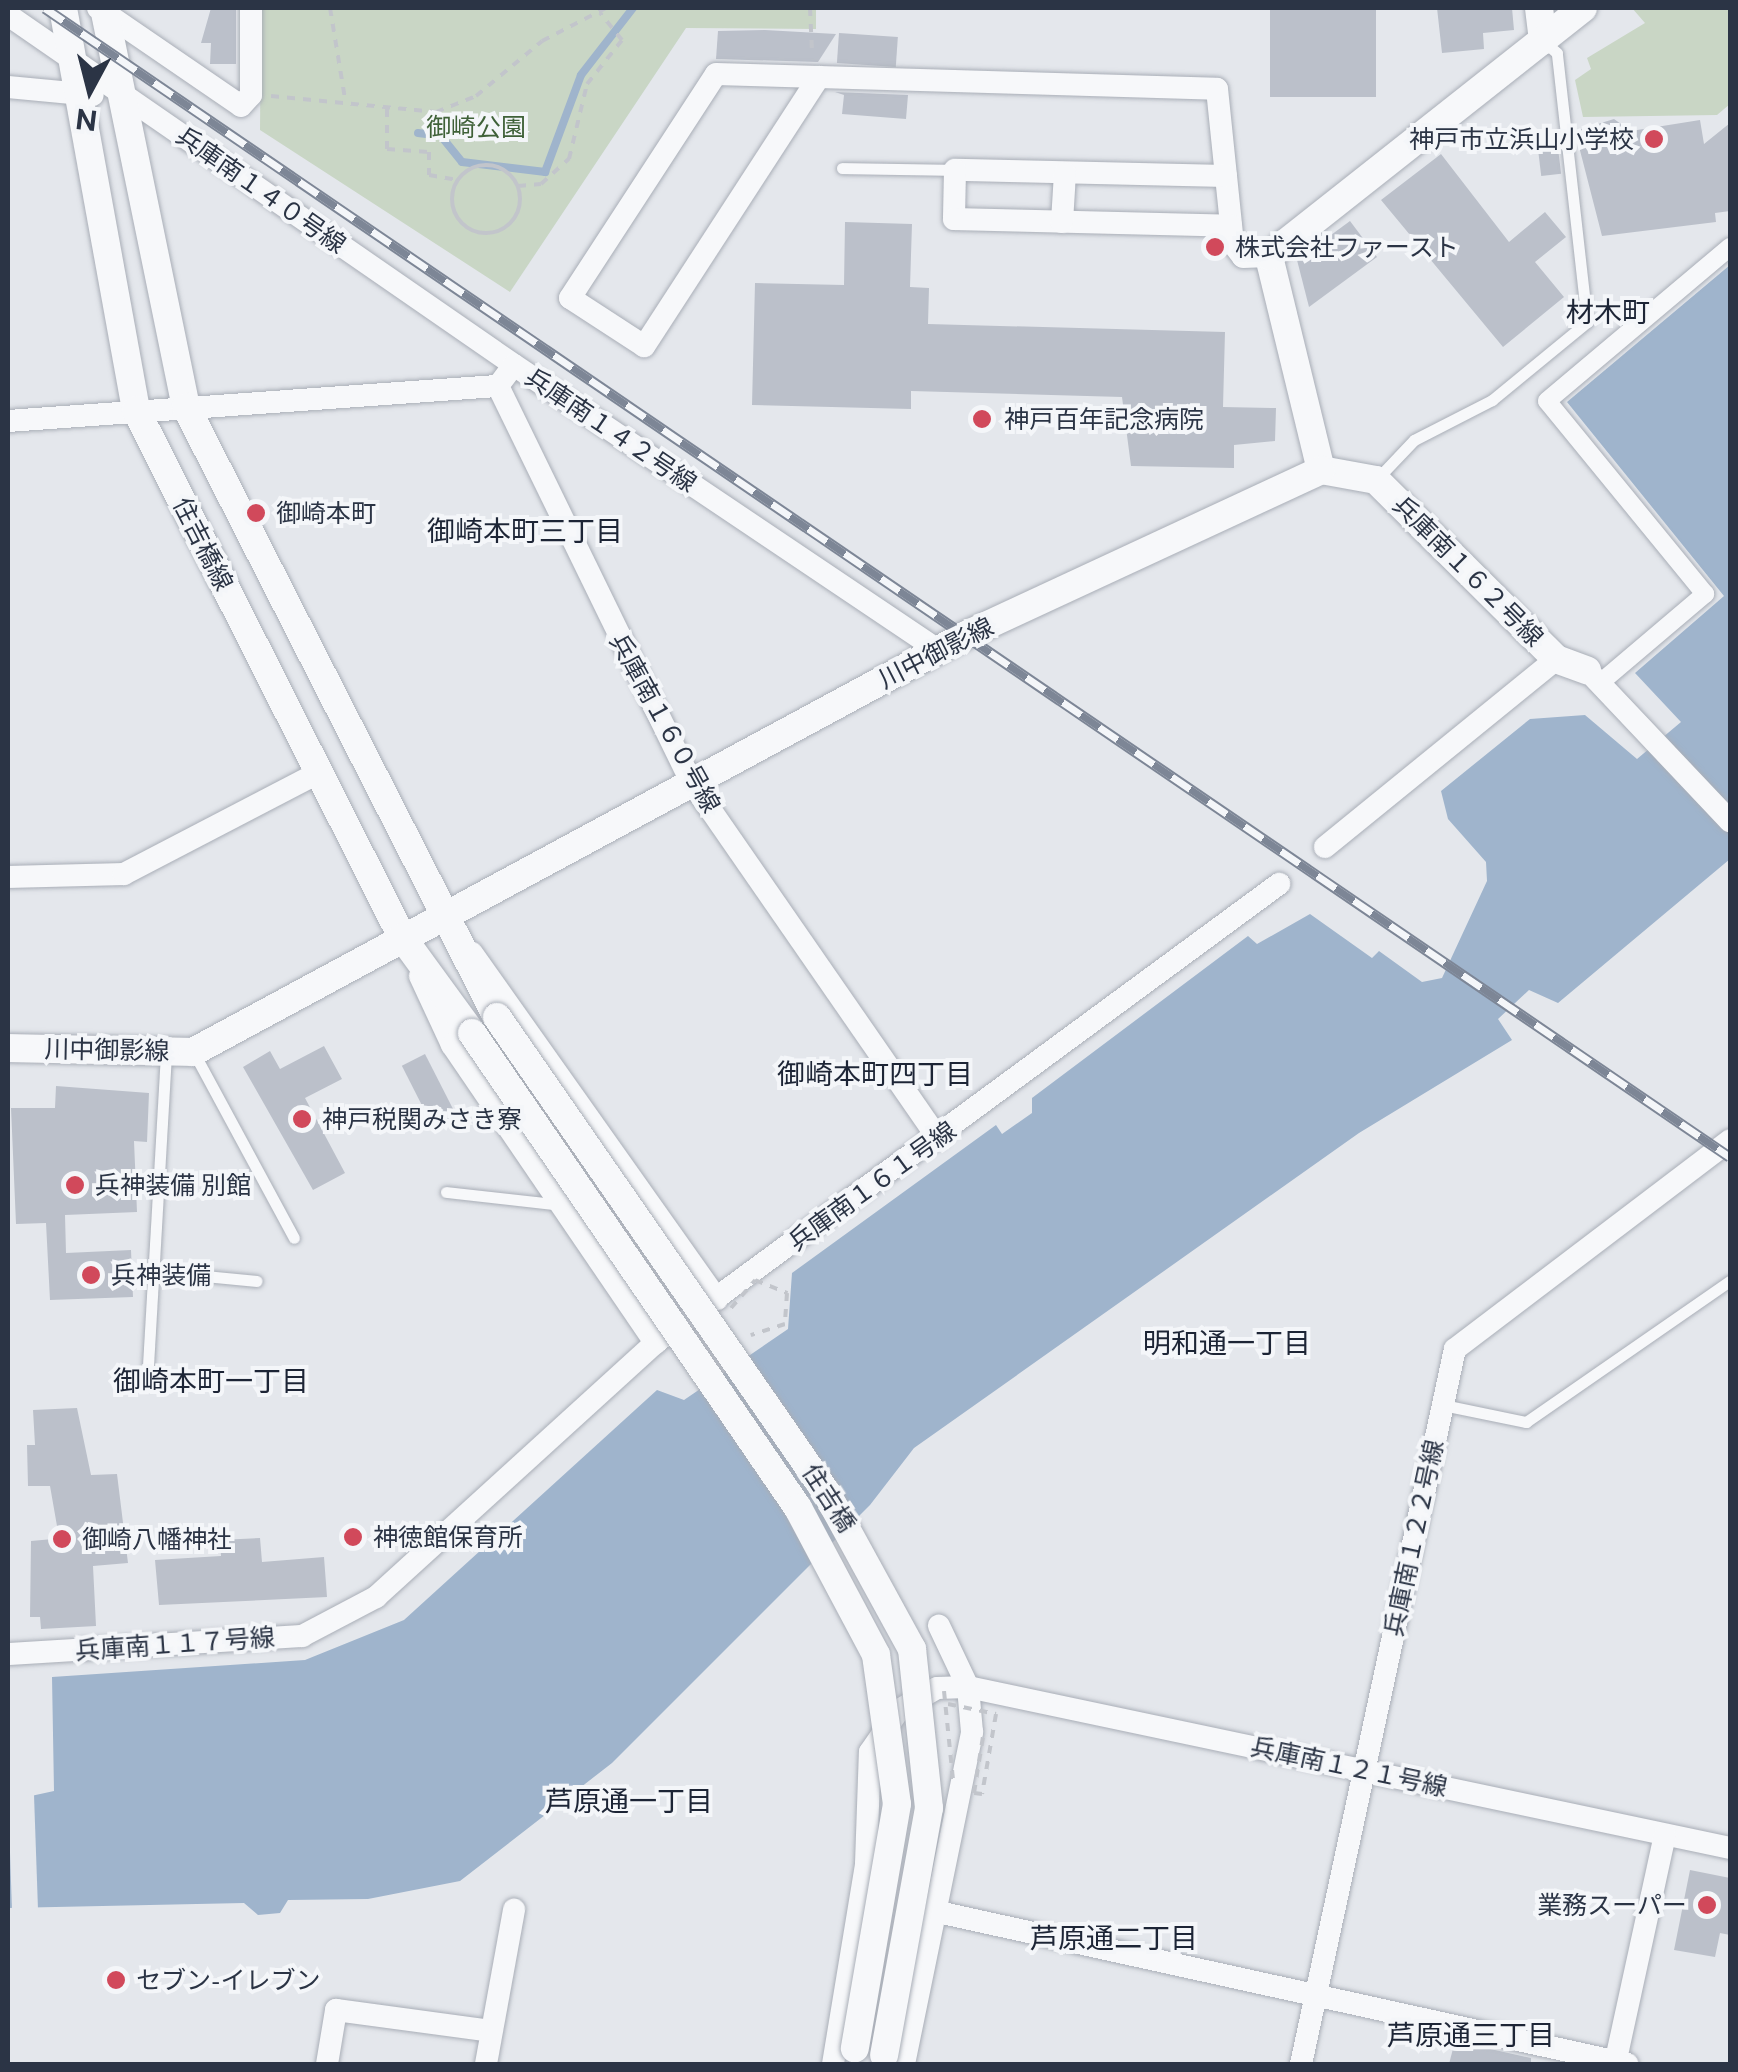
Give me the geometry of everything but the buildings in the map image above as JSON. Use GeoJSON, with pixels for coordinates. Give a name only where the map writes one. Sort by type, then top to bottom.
{"type":"FeatureCollection","features":[{"type":"Feature","properties":{"kind":"street","name":"住吉橋線"},"geometry":{"type":"LineString","coordinates":[[63,8],[136,410],[402,936],[472,1033]]}},
{"type":"Feature","properties":{"kind":"street"},"geometry":{"type":"LineString","coordinates":[[102,10],[241,106],[252,95],[252,8]]}},
{"type":"Feature","properties":{"kind":"street"},"geometry":{"type":"LineString","coordinates":[[1539,8],[1543,41]]}},
{"type":"Feature","properties":{"kind":"street"},"geometry":{"type":"LineString","coordinates":[[815,77],[644,346],[570,298],[716,74],[1216,89],[1232,226],[1243,257],[1269,256],[1584,8]]}},
{"type":"Feature","properties":{"kind":"street","name":"住吉橋線"},"geometry":{"type":"LineString","coordinates":[[102,10],[186,407],[440,916],[497,1017]]}},
{"type":"Feature","properties":{"kind":"street","name":"兵庫南１４０号線"},"geometry":{"type":"LineString","coordinates":[[8,15],[514,365]]}},
{"type":"Feature","properties":{"kind":"street"},"geometry":{"type":"LineString","coordinates":[[8,87],[77,98],[118,90]]}},
{"type":"Feature","properties":{"kind":"street"},"geometry":{"type":"LineString","coordinates":[[1226,176],[955,170],[954,220],[1232,226]]}},
{"type":"Feature","properties":{"kind":"street"},"geometry":{"type":"LineString","coordinates":[[1062,222],[1065,173]]}},
{"type":"Feature","properties":{"kind":"street"},"geometry":{"type":"LineString","coordinates":[[1594,676],[1705,594],[1546,401],[1730,247]]}},
{"type":"Feature","properties":{"kind":"street"},"geometry":{"type":"LineString","coordinates":[[1269,256],[1322,470]]}},
{"type":"Feature","properties":{"kind":"street","name":"兵庫南１４２号線"},"geometry":{"type":"LineString","coordinates":[[8,420],[498,386],[514,365],[938,650]]}},
{"type":"Feature","properties":{"kind":"street","name":"兵庫南１６０号線"},"geometry":{"type":"LineString","coordinates":[[498,386],[692,784],[938,1138]]}},
{"type":"Feature","properties":{"kind":"street","name":"兵庫南１６２号線"},"geometry":{"type":"LineString","coordinates":[[1322,470],[1376,480],[1556,659],[1594,676],[1730,822]]}},
{"type":"Feature","properties":{"kind":"street","name":"川中御影線"},"geometry":{"type":"LineString","coordinates":[[8,1048],[180,1052],[692,784],[938,650],[1322,470]]}},
{"type":"Feature","properties":{"kind":"street"},"geometry":{"type":"LineString","coordinates":[[1326,847],[1556,659]]}},
{"type":"Feature","properties":{"kind":"street"},"geometry":{"type":"LineString","coordinates":[[8,877],[124,874],[318,773]]}},
{"type":"Feature","properties":{"kind":"street","name":"兵庫南１６１号線"},"geometry":{"type":"LineString","coordinates":[[655,1343],[1279,884]]}},
{"type":"Feature","properties":{"kind":"street"},"geometry":{"type":"LineString","coordinates":[[440,916],[516,1005],[717,1300]]}},
{"type":"Feature","properties":{"kind":"street"},"geometry":{"type":"LineString","coordinates":[[402,936],[452,1044],[655,1343]]}},
{"type":"Feature","properties":{"kind":"street","name":"住吉橋"},"geometry":{"type":"LineString","coordinates":[[497,1017],[826,1492],[912,1649],[928,1808],[890,2061]]}},
{"type":"Feature","properties":{"kind":"street","name":"住吉橋"},"geometry":{"type":"LineString","coordinates":[[472,1033],[798,1508],[876,1655],[897,1804],[846,2059]]}},
{"type":"Feature","properties":{"kind":"street","name":"兵庫南１２２号線"},"geometry":{"type":"LineString","coordinates":[[1300,2064],[1455,1349],[1730,1140]]}},
{"type":"Feature","properties":{"kind":"street","name":"兵庫南１１７号線"},"geometry":{"type":"LineString","coordinates":[[8,1654],[302,1636],[376,1598],[655,1343]]}},
{"type":"Feature","properties":{"kind":"street"},"geometry":{"type":"LineString","coordinates":[[890,2061],[938,1912],[972,1732],[968,1686],[939,1626]]}},
{"type":"Feature","properties":{"kind":"street"},"geometry":{"type":"LineString","coordinates":[[846,2059],[866,1864],[870,1752],[899,1710],[937,1688],[968,1686]]}},
{"type":"Feature","properties":{"kind":"street","name":"兵庫南１２１号線"},"geometry":{"type":"LineString","coordinates":[[968,1686],[1730,1848]]}},
{"type":"Feature","properties":{"kind":"street"},"geometry":{"type":"LineString","coordinates":[[938,1912],[1619,2064],[1665,1835]]}},
{"type":"Feature","properties":{"kind":"street"},"geometry":{"type":"LineString","coordinates":[[486,2064],[514,1910]]}},
{"type":"Feature","properties":{"kind":"street"},"geometry":{"type":"LineString","coordinates":[[328,2064],[336,2010],[490,2031]]}},
{"type":"Feature","properties":{"kind":"lane"},"geometry":{"type":"LineString","coordinates":[[1376,480],[1414,440],[1492,400],[1587,322],[1557,53],[1543,41]]}},
{"type":"Feature","properties":{"kind":"lane"},"geometry":{"type":"LineString","coordinates":[[842,168],[955,170]]}},
{"type":"Feature","properties":{"kind":"lane"},"geometry":{"type":"LineString","coordinates":[[180,1052],[294,1238]]}},
{"type":"Feature","properties":{"kind":"lane"},"geometry":{"type":"LineString","coordinates":[[146,1383],[153,1270],[180,1052]]}},
{"type":"Feature","properties":{"kind":"lane"},"geometry":{"type":"LineString","coordinates":[[446,1192],[561,1205]]}},
{"type":"Feature","properties":{"kind":"lane"},"geometry":{"type":"LineString","coordinates":[[153,1270],[257,1280]]}},
{"type":"Feature","properties":{"kind":"lane"},"geometry":{"type":"LineString","coordinates":[[1443,1404],[1526,1422],[1730,1282]]}},
{"type":"Feature","properties":{"kind":"path"},"geometry":{"type":"LineString","coordinates":[[330,8],[331,59],[345,99]]}},
{"type":"Feature","properties":{"kind":"path"},"geometry":{"type":"LineString","coordinates":[[252,95],[345,99],[387,110],[436,112],[476,96],[542,41],[606,8]]}},
{"type":"Feature","properties":{"kind":"path"},"geometry":{"type":"LineString","coordinates":[[810,8],[815,77]]}},
{"type":"Feature","properties":{"kind":"path"},"geometry":{"type":"LineString","coordinates":[[387,110],[387,150],[428,152],[429,175],[458,180],[492,166],[518,186],[541,184],[580,137],[586,84],[622,40],[600,12]]}},
{"type":"Feature","properties":{"kind":"path"},"geometry":{"type":"LineString","coordinates":[[458,180],[457,218],[484,234],[513,221],[518,186]]}},
{"type":"Feature","properties":{"kind":"path"},"geometry":{"type":"LineString","coordinates":[[948,1704],[996,1714],[982,1794],[974,1793],[983,1736]]}},
{"type":"Feature","properties":{"kind":"green space","name":"御崎公園"},"geometry":{"type":"Polygon","coordinates":[[[261,8],[816,8],[816,29],[686,28],[510,292],[260,130],[261,8]]]}},
{"type":"Feature","properties":{"kind":"green space"},"geometry":{"type":"Polygon","coordinates":[[[1632,8],[1730,8],[1730,104],[1717,115],[1583,117],[1575,80],[1591,69],[1587,58],[1645,23],[1632,8]]]}},
{"type":"Feature","properties":{"kind":"water"},"geometry":{"type":"Polygon","coordinates":[[[1730,265],[1730,859],[1558,1003],[1529,990],[1498,1019],[1512,1040],[1359,1133],[914,1448],[870,1505],[612,1763],[460,1881],[368,1899],[288,1900],[280,1913],[258,1915],[244,1903],[8,1908],[8,1801],[54,1791],[52,1677],[305,1660],[404,1620],[657,1390],[684,1400],[788,1329],[792,1273],[996,1125],[1002,1134],[1032,1113],[1032,1098],[1248,936],[1257,944],[1310,914],[1372,958],[1379,951],[1422,982],[1442,978],[1487,881],[1486,862],[1448,819],[1441,791],[1530,719],[1585,715],[1637,759],[1681,722],[1635,673],[1724,596],[1567,402],[1730,265]]]}},
{"type":"Feature","properties":{"kind":"pier"},"geometry":{"type":"Polygon","coordinates":[[[34,1795],[38,1912],[12,1913],[8,1796],[34,1795]]]}},
{"type":"Feature","properties":{"kind":"waterway"},"geometry":{"type":"LineString","coordinates":[[418,133],[441,136],[462,162],[545,172],[581,75],[633,8]]}},
{"type":"Feature","properties":{"kind":"railway"},"geometry":{"type":"LineString","coordinates":[[45,8],[1730,1157]]}},
{"type":"Feature","properties":{"kind":"place","name":"神戸市立浜山小学校"},"geometry":{"type":"Point","coordinates":[1654,139]}},
{"type":"Feature","properties":{"kind":"place","name":"株式会社ファースト"},"geometry":{"type":"Point","coordinates":[1215,247]}},
{"type":"Feature","properties":{"kind":"place","name":"神戸百年記念病院"},"geometry":{"type":"Point","coordinates":[982,419]}},
{"type":"Feature","properties":{"kind":"place","name":"御崎本町"},"geometry":{"type":"Point","coordinates":[256,513]}},
{"type":"Feature","properties":{"kind":"place","name":"神戸税関みさき寮"},"geometry":{"type":"Point","coordinates":[302,1119]}},
{"type":"Feature","properties":{"kind":"place","name":"兵神装備 別館"},"geometry":{"type":"Point","coordinates":[75,1185]}},
{"type":"Feature","properties":{"kind":"place","name":"兵神装備"},"geometry":{"type":"Point","coordinates":[91,1275]}},
{"type":"Feature","properties":{"kind":"place","name":"神徳館保育所"},"geometry":{"type":"Point","coordinates":[353,1537]}},
{"type":"Feature","properties":{"kind":"place","name":"御崎八幡神社"},"geometry":{"type":"Point","coordinates":[62,1539]}},
{"type":"Feature","properties":{"kind":"place","name":"業務スーパー"},"geometry":{"type":"Point","coordinates":[1707,1905]}},
{"type":"Feature","properties":{"kind":"place","name":"セブン-イレブン"},"geometry":{"type":"Point","coordinates":[116,1980]}},
{"type":"Feature","properties":{"kind":"district","name":"材木町"},"geometry":{"type":"Point","coordinates":[1608,312]}},
{"type":"Feature","properties":{"kind":"district","name":"御崎本町三丁目"},"geometry":{"type":"Point","coordinates":[525,531]}},
{"type":"Feature","properties":{"kind":"district","name":"御崎本町四丁目"},"geometry":{"type":"Point","coordinates":[875,1074]}},
{"type":"Feature","properties":{"kind":"district","name":"明和通一丁目"},"geometry":{"type":"Point","coordinates":[1227,1343]}},
{"type":"Feature","properties":{"kind":"district","name":"御崎本町一丁目"},"geometry":{"type":"Point","coordinates":[211,1381]}},
{"type":"Feature","properties":{"kind":"district","name":"芦原通一丁目"},"geometry":{"type":"Point","coordinates":[629,1801]}},
{"type":"Feature","properties":{"kind":"district","name":"芦原通二丁目"},"geometry":{"type":"Point","coordinates":[1114,1938]}},
{"type":"Feature","properties":{"kind":"district","name":"芦原通三丁目"},"geometry":{"type":"Point","coordinates":[1471,2035]}}]}
